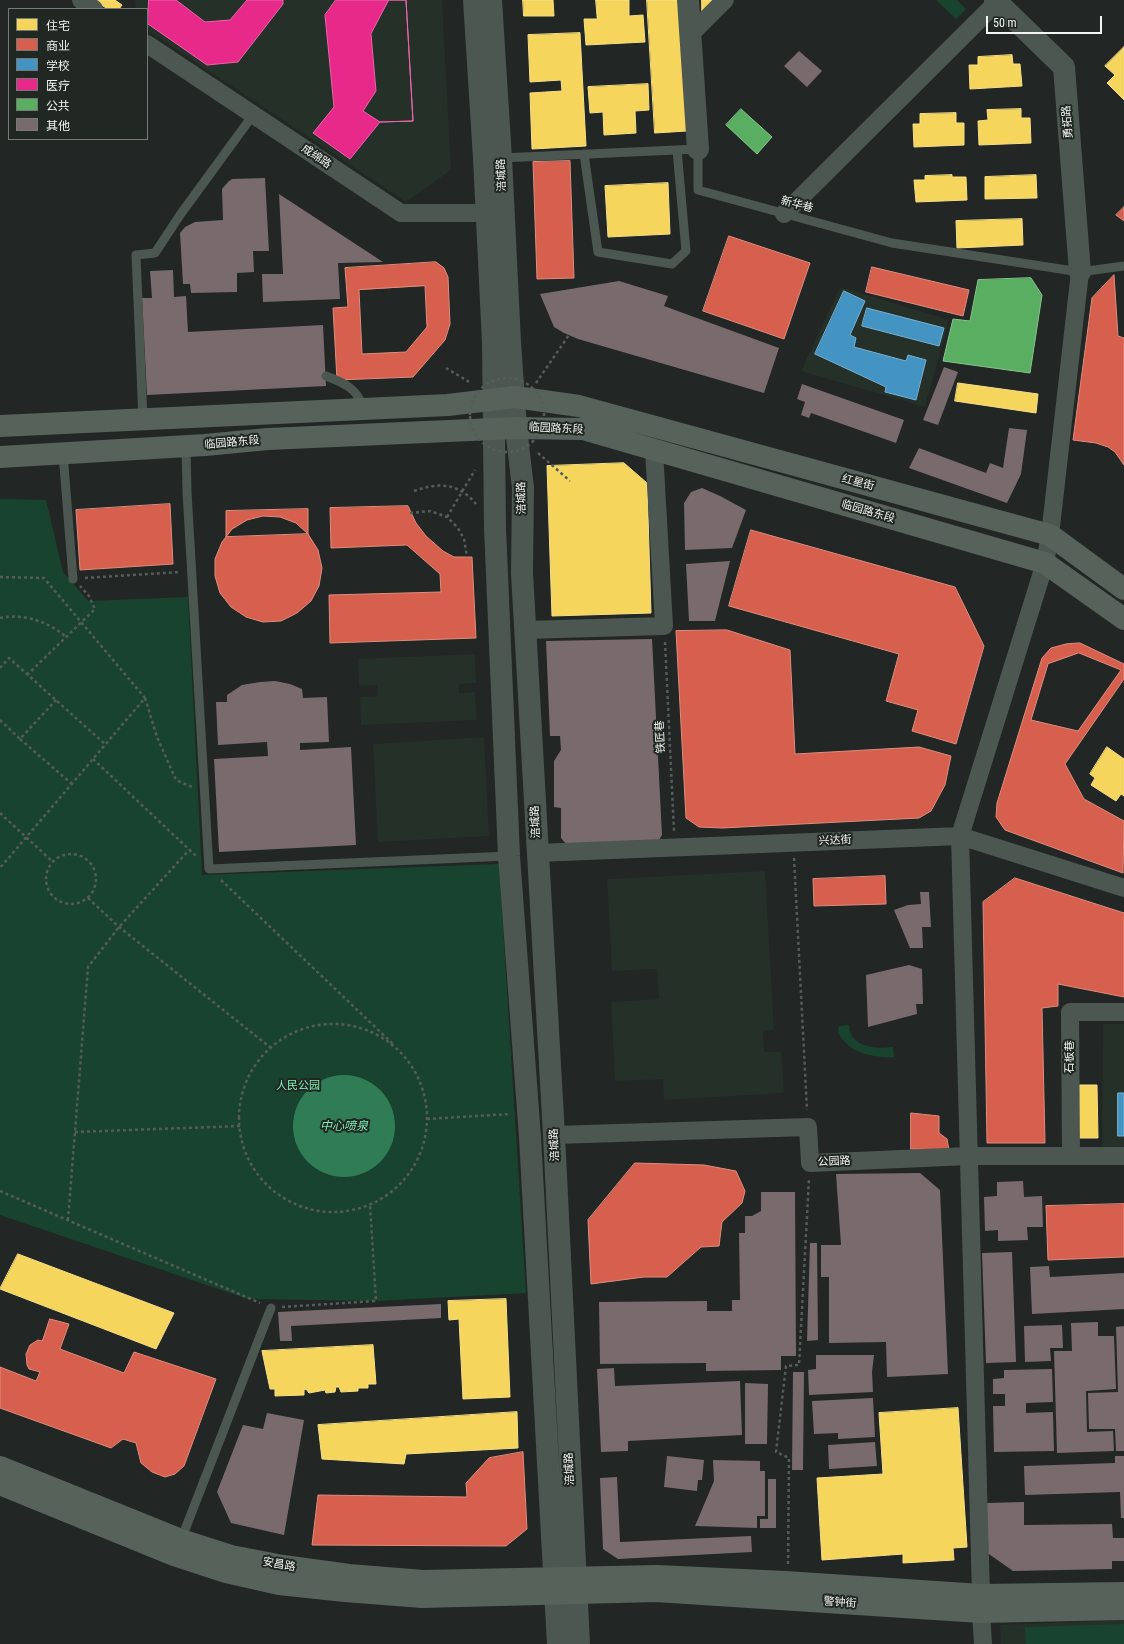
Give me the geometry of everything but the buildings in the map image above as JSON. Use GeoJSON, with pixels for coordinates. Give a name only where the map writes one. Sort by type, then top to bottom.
{"type":"FeatureCollection","features":[{"type":"Feature","properties":{"kind":"main road","name":"红星街"},"geometry":{"type":"LineString","coordinates":[[0,426],[448,405],[487,394],[524,392],[1050,535],[1124,589]]}},
{"type":"Feature","properties":{"kind":"main road","name":"临园路东段"},"geometry":{"type":"LineString","coordinates":[[0,456],[268,440],[492,438],[516,428],[583,429],[1045,563],[1124,619]]}},
{"type":"Feature","properties":{"kind":"main road","name":"安昌路"},"geometry":{"type":"LineString","coordinates":[[0,1467],[181,1540],[231,1556],[283,1566],[349,1575],[423,1581],[565,1585]]}},
{"type":"Feature","properties":{"kind":"main road","name":"安昌路"},"geometry":{"type":"LineString","coordinates":[[0,1484],[174,1555],[226,1572],[279,1584],[422,1597],[565,1585]]}},
{"type":"Feature","properties":{"kind":"main road","name":"警钟街"},"geometry":{"type":"LineString","coordinates":[[565,1585],[657,1576],[786,1582],[981,1604],[1124,1593]]}},
{"type":"Feature","properties":{"kind":"main road","name":"警钟街"},"geometry":{"type":"LineString","coordinates":[[565,1585],[656,1591],[1124,1609]]}},
{"type":"Feature","properties":{"kind":"street"},"geometry":{"type":"LineString","coordinates":[[81,0],[93,8]]}},
{"type":"Feature","properties":{"kind":"street","name":"涪城路"},"geometry":{"type":"LineString","coordinates":[[474,0],[484,158],[494,213],[510,342],[524,392],[516,428],[523,488],[522,573],[554,1135],[565,1585],[558,1644]]}},
{"type":"Feature","properties":{"kind":"street","name":"涪城路"},"geometry":{"type":"LineString","coordinates":[[491,0],[502,158],[494,213],[493,343],[487,394],[492,438],[509,856],[565,1585],[579,1644]]}},
{"type":"Feature","properties":{"kind":"street"},"geometry":{"type":"LineString","coordinates":[[688,0],[690,35],[688,150]]}},
{"type":"Feature","properties":{"kind":"street"},"geometry":{"type":"LineString","coordinates":[[690,35],[725,0]]}},
{"type":"Feature","properties":{"kind":"street"},"geometry":{"type":"LineString","coordinates":[[784,214],[997,1]]}},
{"type":"Feature","properties":{"kind":"street","name":"勇拓路"},"geometry":{"type":"LineString","coordinates":[[997,1],[1064,67],[1080,272]]}},
{"type":"Feature","properties":{"kind":"street","name":"成绵路"},"geometry":{"type":"LineString","coordinates":[[148,45],[401,213],[494,213]]}},
{"type":"Feature","properties":{"kind":"street"},"geometry":{"type":"LineString","coordinates":[[983,1644],[960,836],[1045,563],[1050,535],[1080,272]]}},
{"type":"Feature","properties":{"kind":"street"},"geometry":{"type":"LineString","coordinates":[[525,630],[664,626],[654,450]]}},
{"type":"Feature","properties":{"kind":"street","name":"兴达街"},"geometry":{"type":"LineString","coordinates":[[538,852],[960,836],[1124,888]]}},
{"type":"Feature","properties":{"kind":"street","name":"石板巷"},"geometry":{"type":"LineString","coordinates":[[1071,1156],[1070,1012],[1124,1012]]}},
{"type":"Feature","properties":{"kind":"street","name":"公园路"},"geometry":{"type":"LineString","coordinates":[[554,1135],[808,1127],[810,1163],[969,1156],[1124,1156]]}},
{"type":"Feature","properties":{"kind":"lane"},"geometry":{"type":"LineString","coordinates":[[144,419],[136,255],[156,253],[180,215],[253,114]]}},
{"type":"Feature","properties":{"kind":"lane"},"geometry":{"type":"LineString","coordinates":[[502,158],[584,154],[688,150],[686,251],[672,264],[598,252],[584,154]]}},
{"type":"Feature","properties":{"kind":"lane","name":"新华巷"},"geometry":{"type":"LineString","coordinates":[[688,150],[698,190],[892,243],[1080,272],[1124,266]]}},
{"type":"Feature","properties":{"kind":"lane"},"geometry":{"type":"LineString","coordinates":[[326,376],[350,387],[362,402],[362,409]]}},
{"type":"Feature","properties":{"kind":"lane"},"geometry":{"type":"LineString","coordinates":[[186,446],[187,492],[193,571],[209,868],[509,856]]}},
{"type":"Feature","properties":{"kind":"lane"},"geometry":{"type":"LineString","coordinates":[[63,453],[73,579]]}},
{"type":"Feature","properties":{"kind":"lane"},"geometry":{"type":"LineString","coordinates":[[181,1540],[271,1308]]}},
{"type":"Feature","properties":{"kind":"path"},"geometry":{"type":"LineString","coordinates":[[524,392],[569,335]]}},
{"type":"Feature","properties":{"kind":"path"},"geometry":{"type":"LineString","coordinates":[[446,368],[487,394]]}},
{"type":"Feature","properties":{"kind":"path"},"geometry":{"type":"LineString","coordinates":[[487,394],[489,382],[500,378],[512,378],[523,381],[524,392]]}},
{"type":"Feature","properties":{"kind":"path"},"geometry":{"type":"LineString","coordinates":[[492,438],[499,451],[509,452],[519,450],[529,445],[537,438],[542,428],[544,406],[540,396],[524,392]]}},
{"type":"Feature","properties":{"kind":"path"},"geometry":{"type":"LineString","coordinates":[[487,394],[473,398],[470,409],[470,420],[473,431],[480,440],[492,438]]}},
{"type":"Feature","properties":{"kind":"path"},"geometry":{"type":"LineString","coordinates":[[485,453],[492,438]]}},
{"type":"Feature","properties":{"kind":"path"},"geometry":{"type":"LineString","coordinates":[[529,445],[570,481]]}},
{"type":"Feature","properties":{"kind":"path"},"geometry":{"type":"LineString","coordinates":[[446,517],[478,466]]}},
{"type":"Feature","properties":{"kind":"path"},"geometry":{"type":"LineString","coordinates":[[414,491],[425,487],[438,485],[462,490]]}},
{"type":"Feature","properties":{"kind":"path"},"geometry":{"type":"LineString","coordinates":[[410,513],[430,511],[446,517],[458,528],[464,539],[467,557]]}},
{"type":"Feature","properties":{"kind":"path"},"geometry":{"type":"LineString","coordinates":[[73,579],[193,571]]}},
{"type":"Feature","properties":{"kind":"path"},"geometry":{"type":"LineString","coordinates":[[0,577],[44,578],[145,698],[157,737],[176,780],[205,794]]}},
{"type":"Feature","properties":{"kind":"path"},"geometry":{"type":"LineString","coordinates":[[27,675],[95,609],[89,596],[73,579]]}},
{"type":"Feature","properties":{"kind":"path"},"geometry":{"type":"LineString","coordinates":[[0,618],[29,618],[55,627],[66,637]]}},
{"type":"Feature","properties":{"kind":"path","name":"铁匠巷"},"geometry":{"type":"LineString","coordinates":[[664,626],[675,847]]}},
{"type":"Feature","properties":{"kind":"path"},"geometry":{"type":"LineString","coordinates":[[0,668],[9,658],[106,744]]}},
{"type":"Feature","properties":{"kind":"path"},"geometry":{"type":"LineString","coordinates":[[1,866],[145,698]]}},
{"type":"Feature","properties":{"kind":"path"},"geometry":{"type":"LineString","coordinates":[[20,739],[56,700]]}},
{"type":"Feature","properties":{"kind":"path"},"geometry":{"type":"LineString","coordinates":[[0,720],[72,784]]}},
{"type":"Feature","properties":{"kind":"path"},"geometry":{"type":"LineString","coordinates":[[93,759],[401,1052],[420,1079],[428,1111],[425,1144],[410,1173],[387,1196],[357,1210],[324,1213],[295,1205],[271,1190],[252,1167],[241,1140],[238,1111],[245,1082],[261,1058],[283,1038],[310,1027],[343,1024],[374,1033],[401,1052]]}},
{"type":"Feature","properties":{"kind":"path"},"geometry":{"type":"LineString","coordinates":[[0,813],[53,862]]}},
{"type":"Feature","properties":{"kind":"path"},"geometry":{"type":"LineString","coordinates":[[794,843],[807,1116]]}},
{"type":"Feature","properties":{"kind":"path"},"geometry":{"type":"LineString","coordinates":[[68,1220],[88,966],[119,927],[189,850]]}},
{"type":"Feature","properties":{"kind":"path"},"geometry":{"type":"LineString","coordinates":[[75,854],[83,857],[94,868],[96,884],[93,892],[88,898],[80,902],[68,903],[56,899],[50,893],[46,878],[48,870],[53,862],[59,857],[75,854]]}},
{"type":"Feature","properties":{"kind":"path"},"geometry":{"type":"LineString","coordinates":[[88,898],[119,927],[272,1048]]}},
{"type":"Feature","properties":{"kind":"path"},"geometry":{"type":"LineString","coordinates":[[427,1119],[529,1113]]}},
{"type":"Feature","properties":{"kind":"path"},"geometry":{"type":"LineString","coordinates":[[75,1132],[240,1126]]}},
{"type":"Feature","properties":{"kind":"path"},"geometry":{"type":"LineString","coordinates":[[786,1582],[788,1557],[789,1458],[776,1452],[786,1366],[799,1365],[810,1163]]}},
{"type":"Feature","properties":{"kind":"path"},"geometry":{"type":"LineString","coordinates":[[0,1191],[271,1308],[376,1301],[370,1204]]}},
{"type":"Feature","properties":{"kind":"shaded area"},"geometry":{"type":"Polygon","coordinates":[[[135,0],[442,0],[451,170],[406,202],[148,31],[148,8],[136,8],[135,0]]]}},
{"type":"Feature","properties":{"kind":"shaded area"},"geometry":{"type":"Polygon","coordinates":[[[840,287],[949,320],[925,407],[801,371],[840,287]]]}},
{"type":"Feature","properties":{"kind":"shaded area"},"geometry":{"type":"Polygon","coordinates":[[[475,654],[476,683],[459,684],[459,693],[475,692],[477,720],[361,725],[360,697],[378,696],[377,685],[359,686],[358,659],[475,654]]]}},
{"type":"Feature","properties":{"kind":"shaded area"},"geometry":{"type":"Polygon","coordinates":[[[484,737],[489,836],[378,842],[373,744],[484,737]]]}},
{"type":"Feature","properties":{"kind":"shaded area"},"geometry":{"type":"Polygon","coordinates":[[[765,871],[774,1030],[763,1031],[764,1052],[781,1052],[784,1093],[664,1100],[663,1079],[615,1081],[611,1002],[659,999],[657,969],[612,971],[607,879],[765,871]]]}},
{"type":"Feature","properties":{"kind":"shaded area"},"geometry":{"type":"Polygon","coordinates":[[[1103,1024],[1124,1024],[1124,1149],[1102,1149],[1103,1024]]]}},
{"type":"Feature","properties":{"kind":"shaded area"},"geometry":{"type":"Polygon","coordinates":[[[1124,1620],[1124,1644],[1001,1644],[1000,1625],[1124,1620]]]}},
{"type":"Feature","properties":{"kind":"green space"},"geometry":{"type":"Polygon","coordinates":[[[936,0],[957,0],[966,9],[956,19],[936,0]]]}},
{"type":"Feature","properties":{"kind":"green space","name":"人民公园"},"geometry":{"type":"Polygon","coordinates":[[[0,499],[46,500],[63,572],[88,601],[188,597],[202,875],[499,864],[526,1293],[376,1301],[248,1299],[0,1215],[0,499]]]}},
{"type":"Feature","properties":{"kind":"green space"},"geometry":{"type":"Polygon","coordinates":[[[849,1025],[850,1033],[859,1043],[879,1048],[893,1047],[894,1057],[868,1055],[851,1047],[838,1032],[839,1026],[849,1025]]]}},
{"type":"Feature","properties":{"kind":"green space"},"geometry":{"type":"Polygon","coordinates":[[[1124,1624],[1124,1644],[1026,1644],[1025,1627],[1124,1624]]]}},
{"type":"Feature","properties":{"kind":"water","name":"中心喷泉"},"geometry":{"type":"Polygon","coordinates":[[[344,1075],[364,1079],[372,1083],[380,1090],[387,1098],[391,1106],[395,1126],[391,1146],[387,1154],[380,1162],[372,1169],[364,1173],[344,1177],[324,1173],[316,1169],[308,1162],[301,1154],[297,1146],[293,1126],[297,1106],[301,1098],[308,1090],[316,1083],[324,1079],[344,1075]]]}}]}
